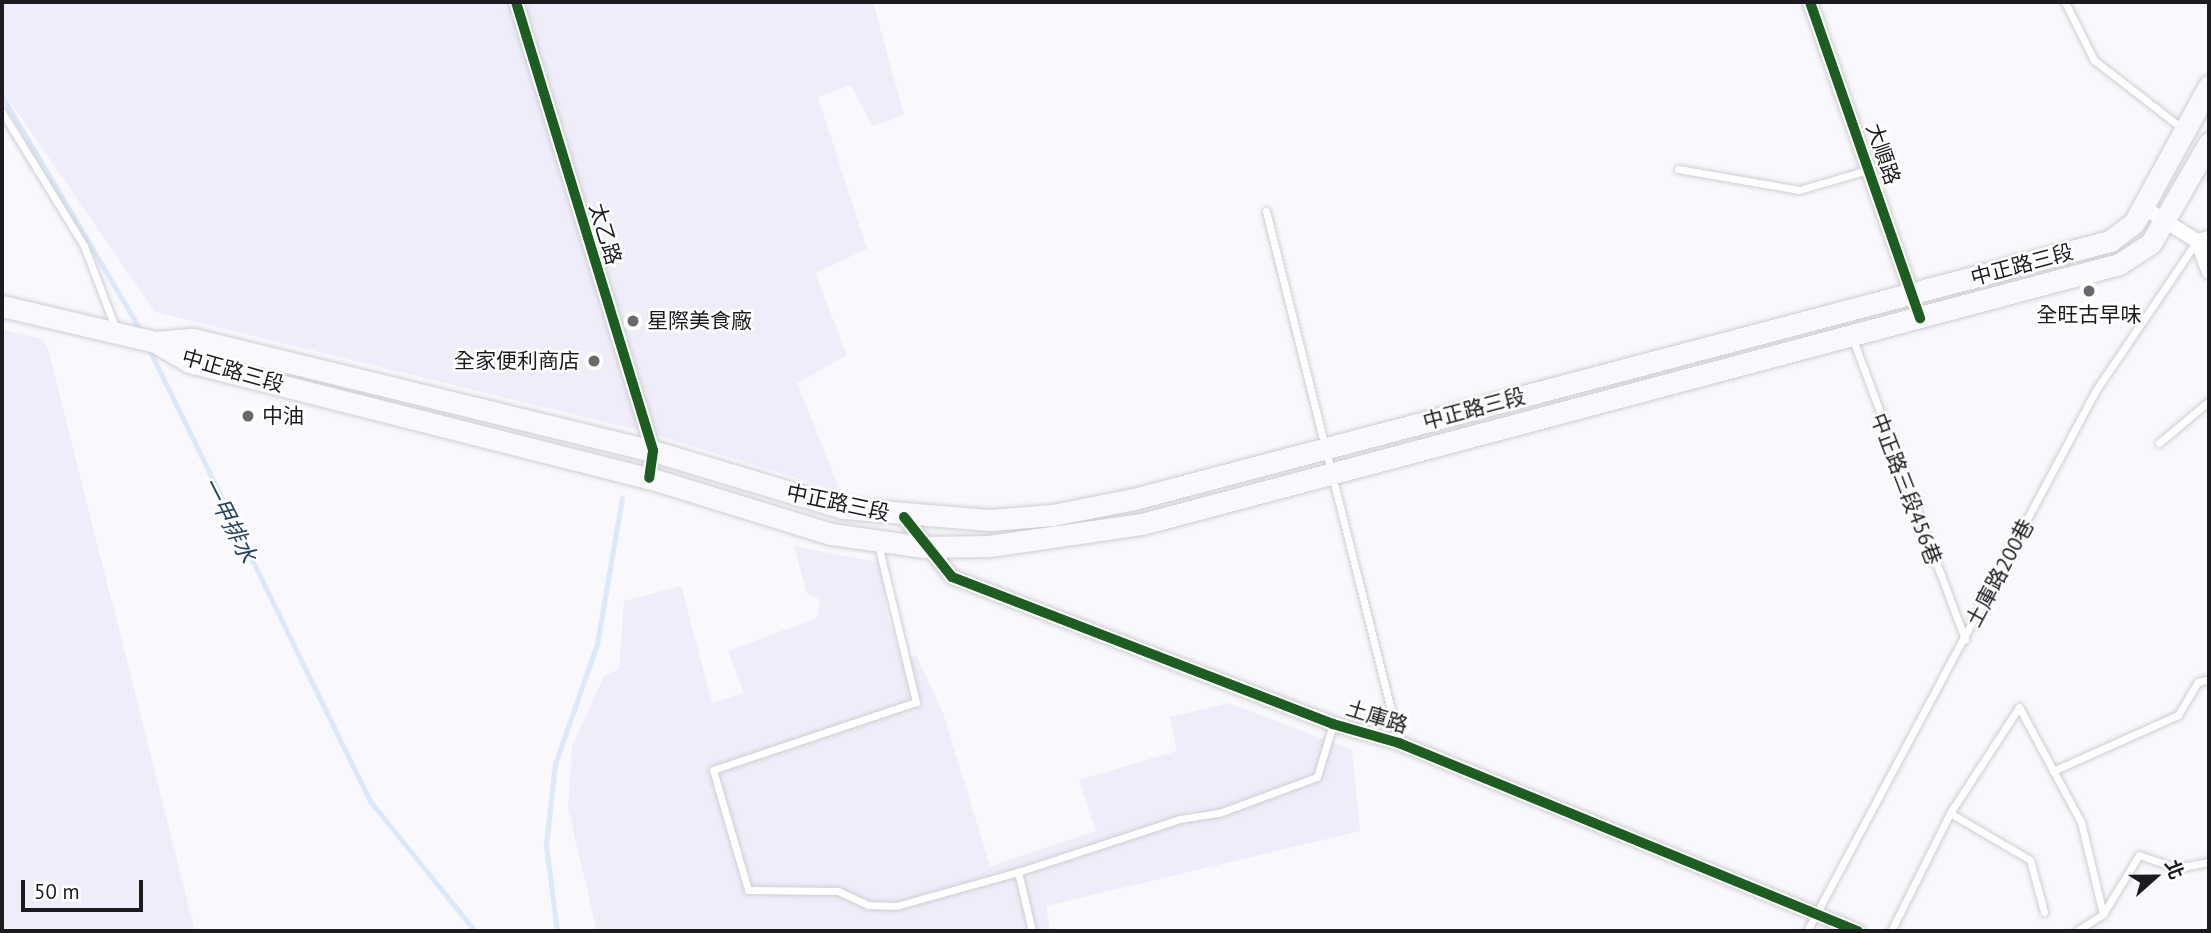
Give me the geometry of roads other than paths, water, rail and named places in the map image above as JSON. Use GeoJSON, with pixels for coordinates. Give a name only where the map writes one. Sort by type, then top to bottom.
{"type":"FeatureCollection","features":[{"type":"Feature","properties":{"kind":"main road","name":"中正路三段"},"geometry":{"type":"LineString","coordinates":[[155,342],[193,339],[653,451],[831,505],[904,517],[1053,515],[1323,448],[2110,241],[2134,223],[2209,86]]}},
{"type":"Feature","properties":{"kind":"main road","name":"中正路三段"},"geometry":{"type":"LineString","coordinates":[[155,342],[189,362],[616,469],[831,534],[923,547],[1073,536],[1330,476],[2119,264],[2144,250],[2165,221],[2209,143]]}},
{"type":"Feature","properties":{"kind":"main road"},"geometry":{"type":"LineString","coordinates":[[2,306],[155,342]]}},
{"type":"Feature","properties":{"kind":"street","name":"太乙路"},"geometry":{"type":"LineString","coordinates":[[516,2],[653,451],[649,478]]}},
{"type":"Feature","properties":{"kind":"street","name":"大順路"},"geometry":{"type":"LineString","coordinates":[[1810,2],[1920,318]]}},
{"type":"Feature","properties":{"kind":"street"},"geometry":{"type":"LineString","coordinates":[[2143,207],[2203,240],[2209,272]]}},
{"type":"Feature","properties":{"kind":"street","name":"土庫路"},"geometry":{"type":"LineString","coordinates":[[904,517],[923,547],[952,577],[1333,724],[1399,743],[1818,912],[1858,931]]}},
{"type":"Feature","properties":{"kind":"lane"},"geometry":{"type":"LineString","coordinates":[[2065,2],[2094,60],[2185,131]]}},
{"type":"Feature","properties":{"kind":"lane"},"geometry":{"type":"LineString","coordinates":[[2,112],[84,246],[118,334]]}},
{"type":"Feature","properties":{"kind":"lane"},"geometry":{"type":"LineString","coordinates":[[1678,169],[1799,190],[1868,170]]}},
{"type":"Feature","properties":{"kind":"lane"},"geometry":{"type":"LineString","coordinates":[[1266,211],[1323,448],[1399,743]]}},
{"type":"Feature","properties":{"kind":"lane","name":"土庫路200巷"},"geometry":{"type":"LineString","coordinates":[[1807,931],[1965,640],[2096,390],[2203,240]]}},
{"type":"Feature","properties":{"kind":"lane","name":"中正路三段456巷"},"geometry":{"type":"LineString","coordinates":[[1852,337],[1965,640]]}},
{"type":"Feature","properties":{"kind":"lane"},"geometry":{"type":"LineString","coordinates":[[2159,443],[2209,401]]}},
{"type":"Feature","properties":{"kind":"lane"},"geometry":{"type":"LineString","coordinates":[[877,541],[916,702],[713,770],[748,890],[838,891],[868,905],[896,906],[1018,872],[1180,819],[1219,813],[1317,777],[1333,724]]}},
{"type":"Feature","properties":{"kind":"lane"},"geometry":{"type":"LineString","coordinates":[[2053,771],[2178,715],[2198,682],[2209,679]]}},
{"type":"Feature","properties":{"kind":"lane"},"geometry":{"type":"LineString","coordinates":[[1891,931],[1950,813],[2019,707],[2081,822],[2103,914]]}},
{"type":"Feature","properties":{"kind":"lane"},"geometry":{"type":"LineString","coordinates":[[1950,813],[2030,860],[2044,912]]}},
{"type":"Feature","properties":{"kind":"lane"},"geometry":{"type":"LineString","coordinates":[[2077,931],[2103,914],[2139,855],[2177,868],[2209,862]]}},
{"type":"Feature","properties":{"kind":"lane"},"geometry":{"type":"LineString","coordinates":[[1018,872],[1032,931]]}},
{"type":"Feature","properties":{"kind":"waterway","name":"一甲排水"},"geometry":{"type":"LineString","coordinates":[[2,96],[142,333]]}},
{"type":"Feature","properties":{"kind":"waterway","name":"一甲排水"},"geometry":{"type":"LineString","coordinates":[[147,345],[370,801],[475,931]]}},
{"type":"Feature","properties":{"kind":"waterway","name":"一甲排水"},"geometry":{"type":"LineString","coordinates":[[557,931],[546,845],[555,764],[597,644],[622,498]]}},
{"type":"Feature","properties":{"kind":"place","name":"全旺古早味"},"geometry":{"type":"Point","coordinates":[2089,291]}},
{"type":"Feature","properties":{"kind":"place","name":"星際美食廠"},"geometry":{"type":"Point","coordinates":[633,321]}},
{"type":"Feature","properties":{"kind":"place","name":"全家便利商店"},"geometry":{"type":"Point","coordinates":[594,361]}},
{"type":"Feature","properties":{"kind":"place","name":"中油"},"geometry":{"type":"Point","coordinates":[248,416]}}]}
